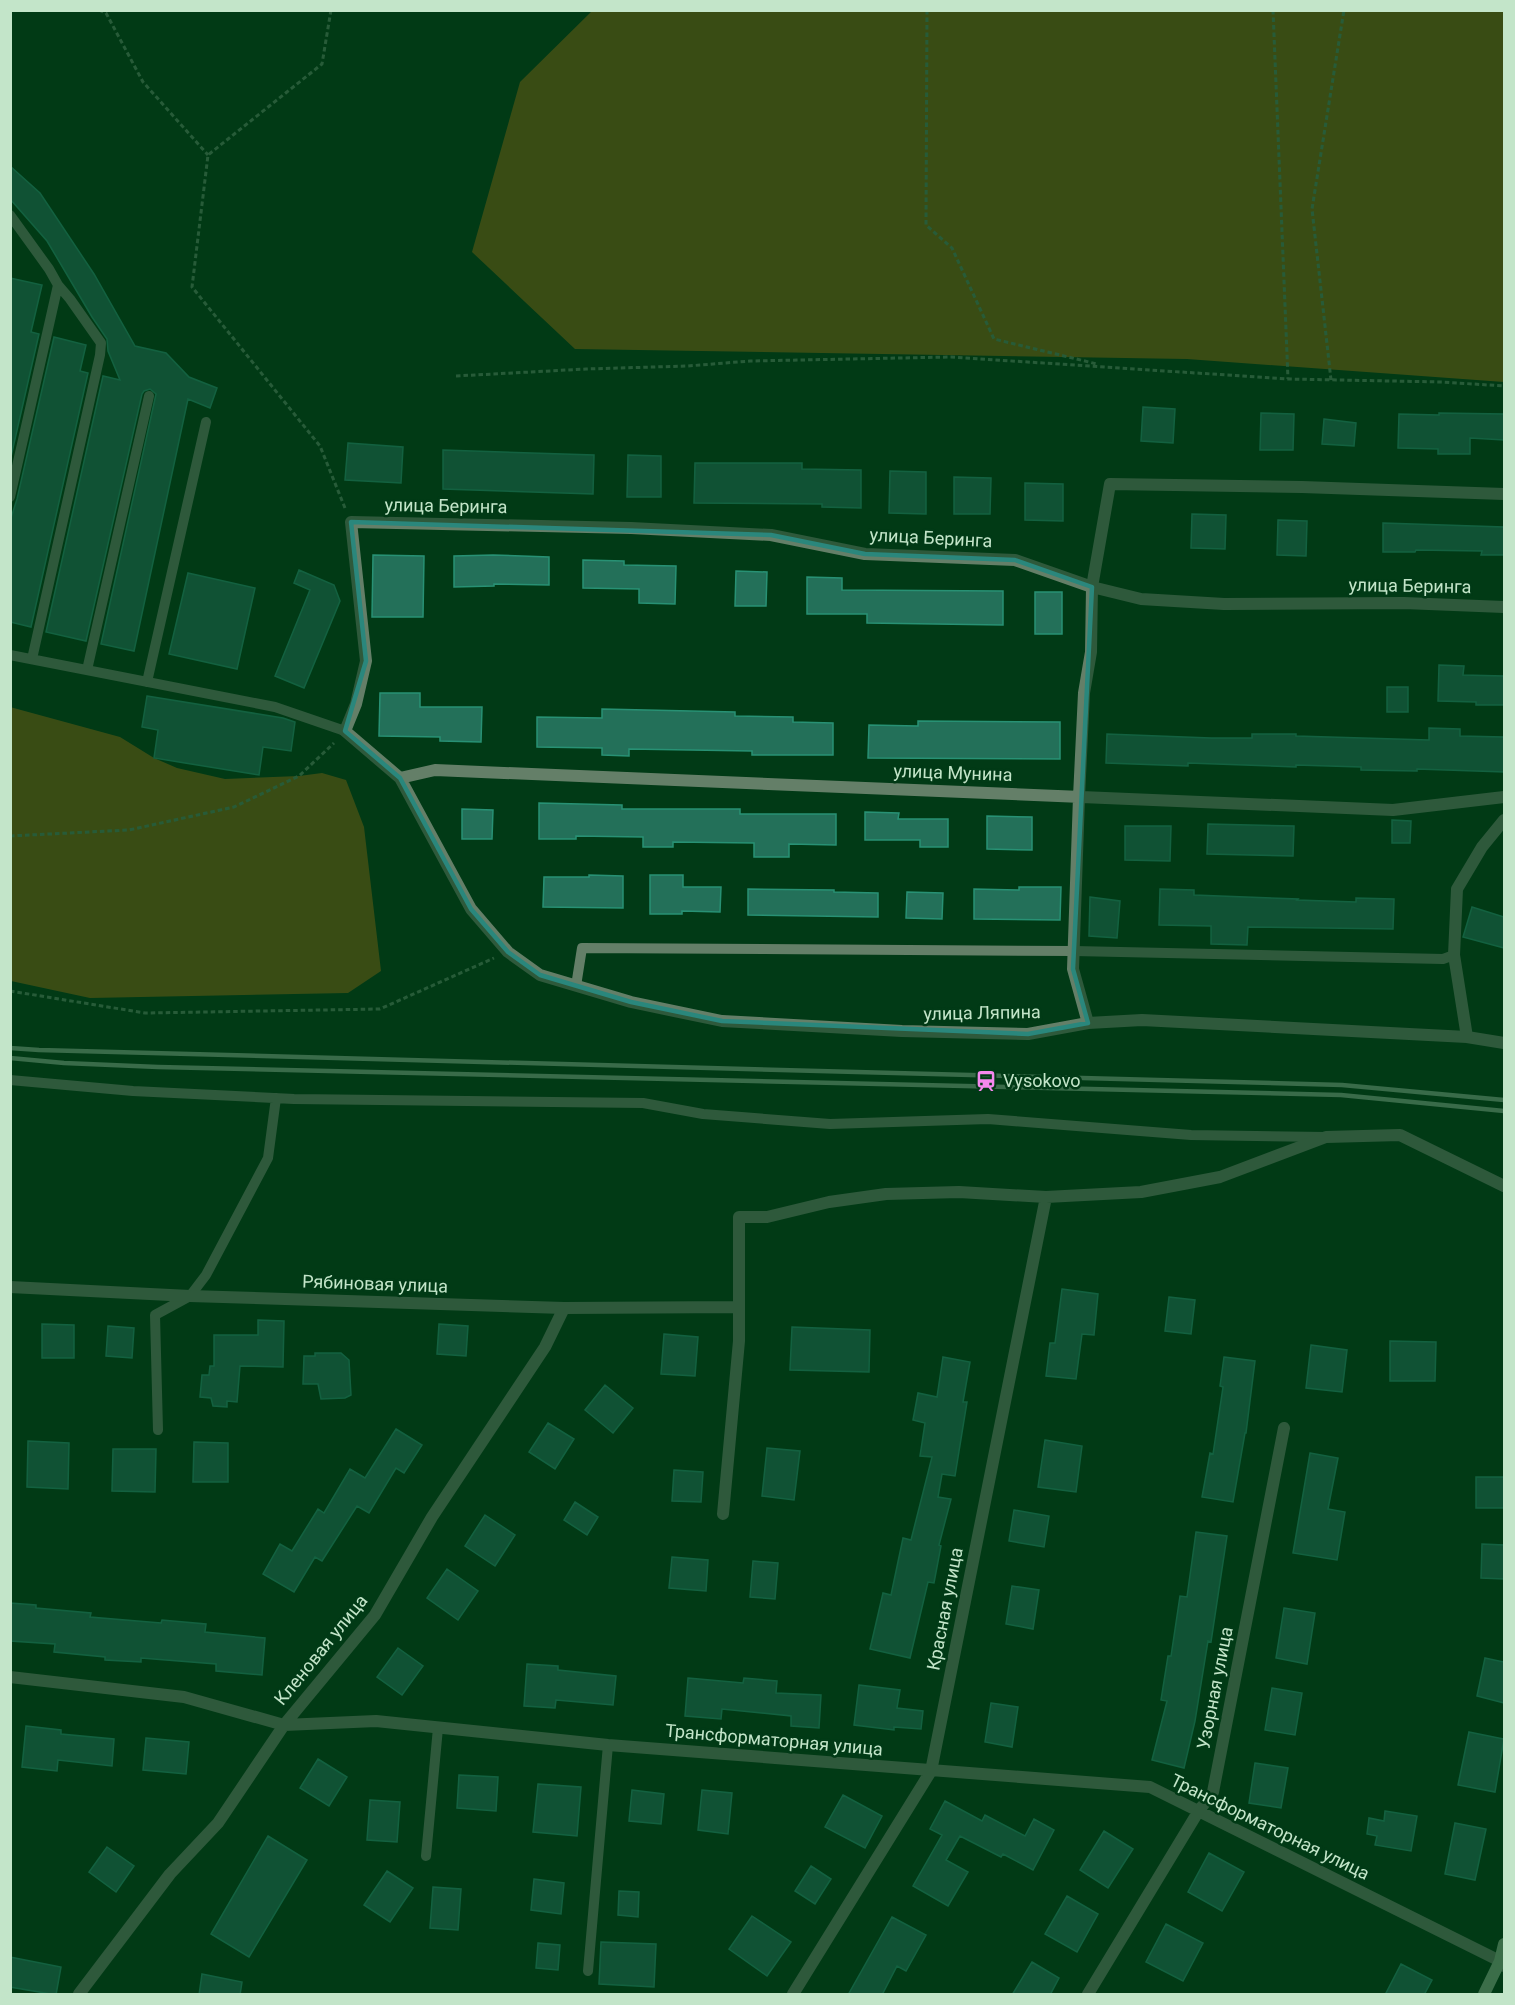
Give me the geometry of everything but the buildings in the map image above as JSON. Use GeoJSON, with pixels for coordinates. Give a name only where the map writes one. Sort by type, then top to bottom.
{"type":"FeatureCollection","features":[{"type":"Feature","properties":{"kind":"street"},"geometry":{"type":"LineString","coordinates":[[1088,1023],[1073,969],[1079,797],[1084,693],[1091,652],[1092,587],[1110,484],[1302,487],[1504,494]]}},
{"type":"Feature","properties":{"kind":"street","name":"улица Беринга"},"geometry":{"type":"LineString","coordinates":[[351,522],[534,525],[771,535],[866,554],[1015,560],[1092,587],[1141,599],[1224,604],[1404,603],[1504,607]]}},
{"type":"Feature","properties":{"kind":"street"},"geometry":{"type":"LineString","coordinates":[[351,522],[366,661],[356,704],[345,731],[400,778]]}},
{"type":"Feature","properties":{"kind":"street","name":"улица Мунина"},"geometry":{"type":"LineString","coordinates":[[400,778],[435,770],[1393,810],[1504,797]]}},
{"type":"Feature","properties":{"kind":"street","name":"улица Ляпина"},"geometry":{"type":"LineString","coordinates":[[400,778],[471,909],[508,952],[540,975],[631,1002],[722,1021],[902,1031],[1028,1034],[1088,1023],[1163,1021],[1467,1037],[1504,1043]]}},
{"type":"Feature","properties":{"kind":"street"},"geometry":{"type":"LineString","coordinates":[[1467,1037],[1454,955],[1457,889],[1482,847],[1504,820]]}},
{"type":"Feature","properties":{"kind":"street"},"geometry":{"type":"LineString","coordinates":[[723,1514],[739,1341],[739,1217],[767,1217],[829,1202],[886,1194],[959,1192],[1046,1197],[1141,1192],[1220,1177],[1326,1137],[1400,1136],[1504,1186]]}},
{"type":"Feature","properties":{"kind":"street","name":"Красная улица"},"geometry":{"type":"LineString","coordinates":[[793,1995],[931,1771],[1046,1197]]}},
{"type":"Feature","properties":{"kind":"street","name":"Рябиновая улица"},"geometry":{"type":"LineString","coordinates":[[10,1287],[190,1296],[564,1308],[739,1307]]}},
{"type":"Feature","properties":{"kind":"street","name":"Кленовая улица"},"geometry":{"type":"LineString","coordinates":[[79,1995],[170,1874],[218,1823],[284,1725],[375,1614],[432,1517],[545,1347],[564,1308]]}},
{"type":"Feature","properties":{"kind":"street","name":"Узорная улица"},"geometry":{"type":"LineString","coordinates":[[1088,1995],[1198,1812],[1213,1792],[1284,1428]]}},
{"type":"Feature","properties":{"kind":"street","name":"Трансформаторная улица"},"geometry":{"type":"LineString","coordinates":[[10,1677],[184,1697],[284,1725],[376,1721],[608,1744],[1150,1788],[1502,1964]]}},
{"type":"Feature","properties":{"kind":"street"},"geometry":{"type":"LineString","coordinates":[[1484,1995],[1502,1964],[1504,1944]]}},
{"type":"Feature","properties":{"kind":"lane"},"geometry":{"type":"LineString","coordinates":[[10,235],[12,218]]}},
{"type":"Feature","properties":{"kind":"lane"},"geometry":{"type":"LineString","coordinates":[[12,218],[101,343],[33,659]]}},
{"type":"Feature","properties":{"kind":"lane"},"geometry":{"type":"LineString","coordinates":[[10,497],[58,285]]}},
{"type":"Feature","properties":{"kind":"lane"},"geometry":{"type":"LineString","coordinates":[[87,670],[148,396]]}},
{"type":"Feature","properties":{"kind":"lane"},"geometry":{"type":"LineString","coordinates":[[147,682],[206,422]]}},
{"type":"Feature","properties":{"kind":"lane"},"geometry":{"type":"LineString","coordinates":[[10,655],[275,707],[345,731]]}},
{"type":"Feature","properties":{"kind":"lane"},"geometry":{"type":"LineString","coordinates":[[576,986],[582,948],[1074,951],[1443,959],[1454,955]]}},
{"type":"Feature","properties":{"kind":"lane"},"geometry":{"type":"LineString","coordinates":[[10,1080],[133,1091],[276,1098],[643,1103],[703,1114],[830,1124],[988,1119],[1191,1135],[1326,1137]]}},
{"type":"Feature","properties":{"kind":"lane"},"geometry":{"type":"LineString","coordinates":[[158,1431],[155,1315],[190,1296],[206,1275],[268,1158],[276,1098]]}},
{"type":"Feature","properties":{"kind":"lane"},"geometry":{"type":"LineString","coordinates":[[426,1856],[438,1728]]}},
{"type":"Feature","properties":{"kind":"lane"},"geometry":{"type":"LineString","coordinates":[[588,1971],[608,1744]]}},
{"type":"Feature","properties":{"kind":"path"},"geometry":{"type":"LineString","coordinates":[[99,10],[106,13],[142,82],[208,155]]}},
{"type":"Feature","properties":{"kind":"path"},"geometry":{"type":"LineString","coordinates":[[331,10],[322,64],[208,155],[192,287],[320,446],[351,522]]}},
{"type":"Feature","properties":{"kind":"path"},"geometry":{"type":"LineString","coordinates":[[927,10],[926,225],[952,248],[994,339],[1104,366]]}},
{"type":"Feature","properties":{"kind":"path"},"geometry":{"type":"LineString","coordinates":[[1273,10],[1288,379]]}},
{"type":"Feature","properties":{"kind":"path"},"geometry":{"type":"LineString","coordinates":[[1331,380],[1312,208],[1344,10]]}},
{"type":"Feature","properties":{"kind":"path"},"geometry":{"type":"LineString","coordinates":[[456,376],[688,366],[750,361],[951,357],[1288,379],[1442,382],[1504,386]]}},
{"type":"Feature","properties":{"kind":"path"},"geometry":{"type":"LineString","coordinates":[[10,836],[129,830],[234,807],[299,776],[345,731]]}},
{"type":"Feature","properties":{"kind":"path"},"geometry":{"type":"LineString","coordinates":[[10,991],[145,1013],[380,1009],[508,952]]}},
{"type":"Feature","properties":{"kind":"highlighted area"},"geometry":{"type":"Polygon","coordinates":[[[351,522],[771,535],[865,554],[1015,560],[1092,587],[1073,969],[1088,1023],[1028,1034],[722,1021],[631,1002],[540,975],[508,952],[471,909],[400,778],[345,731],[366,661],[351,522]]]}},
{"type":"Feature","properties":{"kind":"shaded area"},"geometry":{"type":"Polygon","coordinates":[[[592,11],[1504,11],[1504,382],[1187,359],[575,349],[472,252],[520,82],[592,11]]]}},
{"type":"Feature","properties":{"kind":"shaded area"},"geometry":{"type":"Polygon","coordinates":[[[10,707],[120,737],[154,758],[177,768],[225,779],[322,773],[346,780],[364,827],[381,971],[348,993],[90,998],[11,981],[10,707]]]}},
{"type":"Feature","properties":{"kind":"railway"},"geometry":{"type":"LineString","coordinates":[[10,1048],[1342,1085],[1504,1100]]}},
{"type":"Feature","properties":{"kind":"railway"},"geometry":{"type":"LineString","coordinates":[[10,1058],[158,1067],[1341,1095],[1504,1111]]}},
{"type":"Feature","properties":{"kind":"place","name":"Vysokovo"},"geometry":{"type":"Point","coordinates":[986,1081]}}]}
